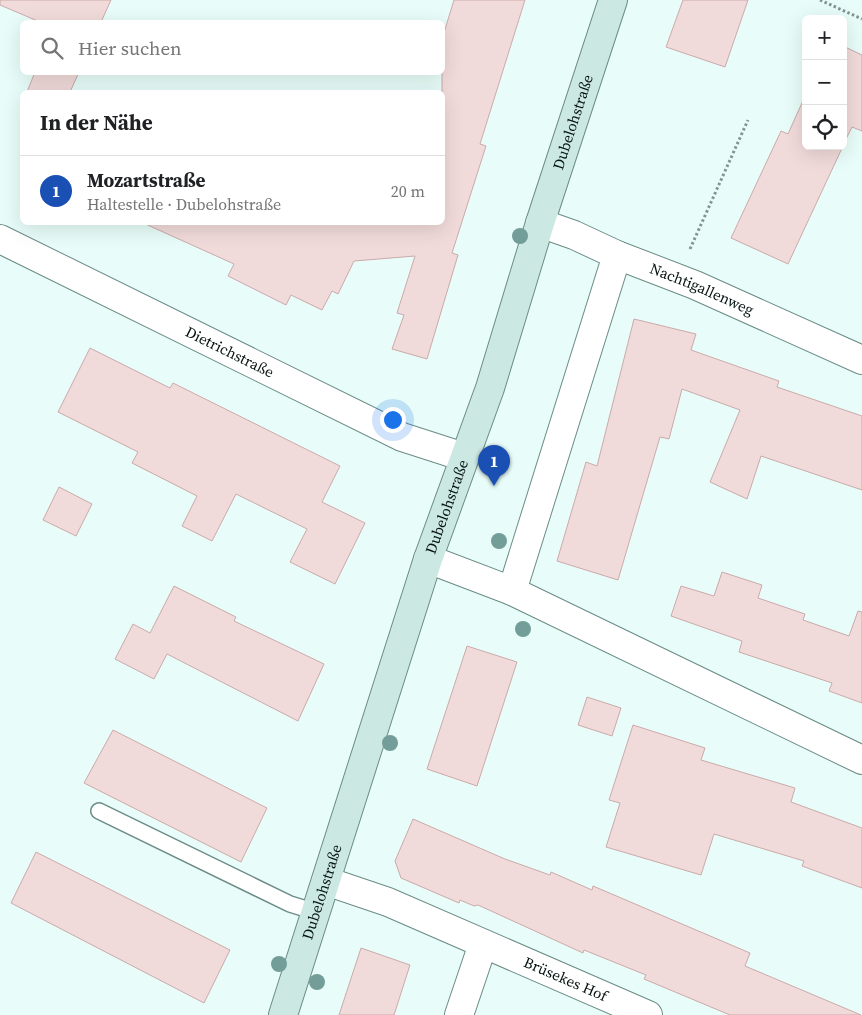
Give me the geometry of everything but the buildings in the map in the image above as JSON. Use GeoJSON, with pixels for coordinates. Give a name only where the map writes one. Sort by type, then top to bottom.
{"type":"FeatureCollection","features":[{"type":"Feature","properties":{"kind":"main road","name":"Dubelohstraße"},"geometry":{"type":"LineString","coordinates":[[283,1015],[428,559],[490,388],[540,223],[613,0]]}},
{"type":"Feature","properties":{"kind":"street","name":"Nachtigallenweg"},"geometry":{"type":"LineString","coordinates":[[540,223],[695,285],[862,360]]}},
{"type":"Feature","properties":{"kind":"street","name":"Dietrichstraße"},"geometry":{"type":"LineString","coordinates":[[0,239],[402,437],[464,457]]}},
{"type":"Feature","properties":{"kind":"street"},"geometry":{"type":"LineString","coordinates":[[512,591],[617,255]]}},
{"type":"Feature","properties":{"kind":"street"},"geometry":{"type":"LineString","coordinates":[[428,559],[512,591],[862,760]]}},
{"type":"Feature","properties":{"kind":"street","name":"Brüsekes Hof"},"geometry":{"type":"LineString","coordinates":[[326,881],[388,902],[648,1015]]}},
{"type":"Feature","properties":{"kind":"street"},"geometry":{"type":"LineString","coordinates":[[459,1015],[483,944]]}},
{"type":"Feature","properties":{"kind":"lane"},"geometry":{"type":"LineString","coordinates":[[99,811],[290,904],[316,912]]}},
{"type":"Feature","properties":{"kind":"path"},"geometry":{"type":"LineString","coordinates":[[820,0],[862,19]]}},
{"type":"Feature","properties":{"kind":"path"},"geometry":{"type":"LineString","coordinates":[[689,250],[748,120]]}},
{"type":"Feature","properties":{"kind":"place","name":"Mozartstraße"},"geometry":{"type":"Point","coordinates":[494,486]}}]}
